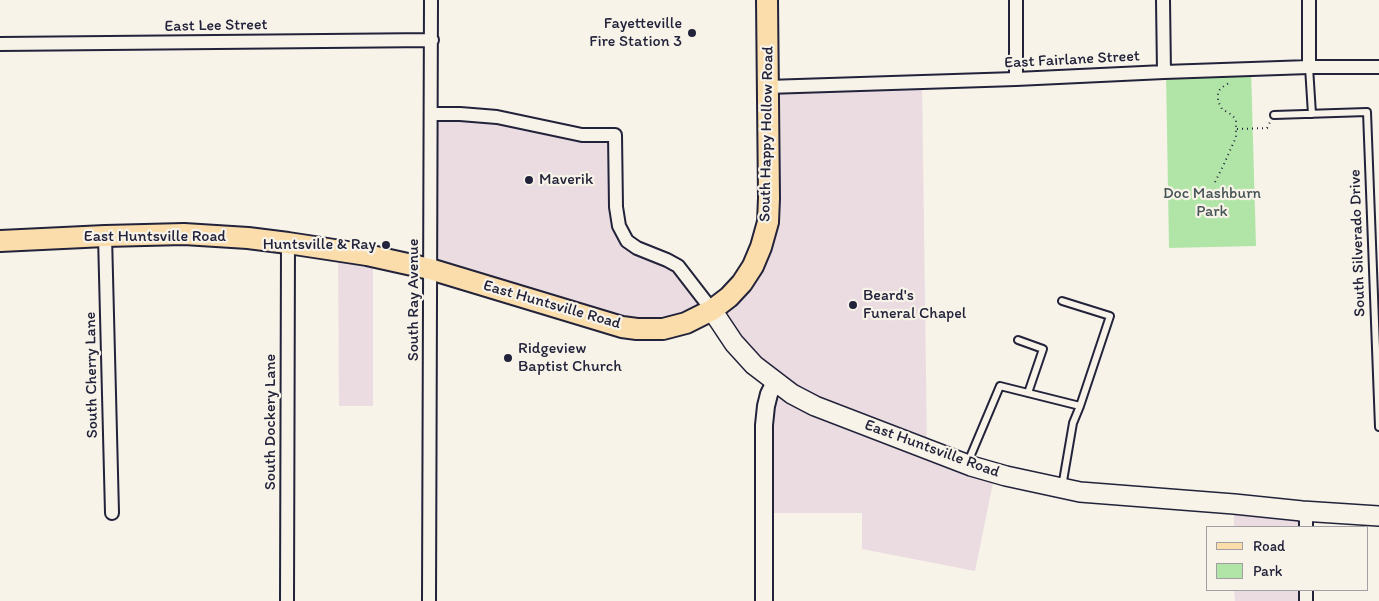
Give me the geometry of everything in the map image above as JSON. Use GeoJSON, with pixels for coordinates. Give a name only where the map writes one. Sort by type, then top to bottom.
{"type":"FeatureCollection","features":[{"type":"Feature","properties":{"kind":"main road","name":"South Happy Hollow Road"},"geometry":{"type":"LineString","coordinates":[[712,310],[736,290],[753,266],[768,222],[767,0]]}},
{"type":"Feature","properties":{"kind":"main road","name":"East Huntsville Road"},"geometry":{"type":"LineString","coordinates":[[0,242],[184,234],[248,238],[367,256],[430,269],[622,327],[637,329],[663,328],[686,323],[712,310],[734,343],[754,365],[792,394],[815,406],[967,464],[1006,476],[1080,492],[1234,504],[1304,519],[1379,516]]}},
{"type":"Feature","properties":{"kind":"street","name":"South Ray Avenue"},"geometry":{"type":"LineString","coordinates":[[428,601],[432,0]]}},
{"type":"Feature","properties":{"kind":"street"},"geometry":{"type":"LineString","coordinates":[[1016,0],[1016,79]]}},
{"type":"Feature","properties":{"kind":"street"},"geometry":{"type":"LineString","coordinates":[[1163,0],[1164,72]]}},
{"type":"Feature","properties":{"kind":"street"},"geometry":{"type":"LineString","coordinates":[[1309,0],[1310,67]]}},
{"type":"Feature","properties":{"kind":"street","name":"East Lee Street"},"geometry":{"type":"LineString","coordinates":[[0,44],[432,40]]}},
{"type":"Feature","properties":{"kind":"street","name":"East Fairlane Street"},"geometry":{"type":"LineString","coordinates":[[767,87],[1379,66]]}},
{"type":"Feature","properties":{"kind":"street"},"geometry":{"type":"LineString","coordinates":[[432,114],[497,117],[582,134],[615,135],[618,226],[627,241],[637,248],[678,266],[712,310]]}},
{"type":"Feature","properties":{"kind":"street","name":"South Cherry Lane"},"geometry":{"type":"LineString","coordinates":[[105,236],[112,513]]}},
{"type":"Feature","properties":{"kind":"street","name":"South Dockery Lane"},"geometry":{"type":"LineString","coordinates":[[287,601],[288,243]]}},
{"type":"Feature","properties":{"kind":"street"},"geometry":{"type":"LineString","coordinates":[[764,601],[764,425],[769,394],[775,382]]}},
{"type":"Feature","properties":{"kind":"lane"},"geometry":{"type":"LineString","coordinates":[[1310,67],[1312,114]]}},
{"type":"Feature","properties":{"kind":"lane","name":"South Silverado Drive"},"geometry":{"type":"LineString","coordinates":[[1274,115],[1367,112],[1379,427]]}},
{"type":"Feature","properties":{"kind":"lane"},"geometry":{"type":"LineString","coordinates":[[1062,301],[1110,316],[1073,423],[1062,488]]}},
{"type":"Feature","properties":{"kind":"lane"},"geometry":{"type":"LineString","coordinates":[[1018,340],[1043,349],[1028,393]]}},
{"type":"Feature","properties":{"kind":"lane"},"geometry":{"type":"LineString","coordinates":[[967,464],[1000,386],[1080,406]]}},
{"type":"Feature","properties":{"kind":"path"},"geometry":{"type":"LineString","coordinates":[[1215,182],[1236,138],[1236,120],[1232,115],[1222,110],[1218,101],[1218,92],[1229,83],[1228,70]]}},
{"type":"Feature","properties":{"kind":"path"},"geometry":{"type":"LineString","coordinates":[[1237,129],[1267,128],[1274,115]]}},
{"type":"Feature","properties":{"kind":"shaded area"},"geometry":{"type":"Polygon","coordinates":[[[922,82],[927,448],[995,473],[975,571],[862,549],[862,513],[764,513],[775,382],[712,310],[761,247],[767,87],[922,82]]]}},
{"type":"Feature","properties":{"kind":"shaded area"},"geometry":{"type":"Polygon","coordinates":[[[431,114],[615,135],[616,207],[627,241],[667,260],[712,310],[663,329],[430,269],[431,114]]]}},
{"type":"Feature","properties":{"kind":"shaded area"},"geometry":{"type":"Polygon","coordinates":[[[338,251],[373,257],[373,406],[339,406],[338,251]]]}},
{"type":"Feature","properties":{"kind":"shaded area"},"geometry":{"type":"Polygon","coordinates":[[[1234,504],[1302,511],[1306,526],[1234,526],[1234,504]]]}},
{"type":"Feature","properties":{"kind":"shaded area"},"geometry":{"type":"Polygon","coordinates":[[[1234,591],[1306,591],[1306,601],[1235,601],[1234,591]]]}},
{"type":"Feature","properties":{"kind":"green space","name":"Doc Mashburn Park"},"geometry":{"type":"Polygon","coordinates":[[[1251,69],[1256,246],[1169,248],[1166,72],[1251,69]]]}},
{"type":"Feature","properties":{"kind":"place","name":"Fayetteville Fire Station 3"},"geometry":{"type":"Point","coordinates":[692,33]}},
{"type":"Feature","properties":{"kind":"place","name":"Maverik"},"geometry":{"type":"Point","coordinates":[529,180]}},
{"type":"Feature","properties":{"kind":"place","name":"Huntsville & Ray"},"geometry":{"type":"Point","coordinates":[386,245]}},
{"type":"Feature","properties":{"kind":"place","name":"Beard's Funeral Chapel"},"geometry":{"type":"Point","coordinates":[853,305]}},
{"type":"Feature","properties":{"kind":"place","name":"Ridgeview Baptist Church"},"geometry":{"type":"Point","coordinates":[508,358]}}]}
